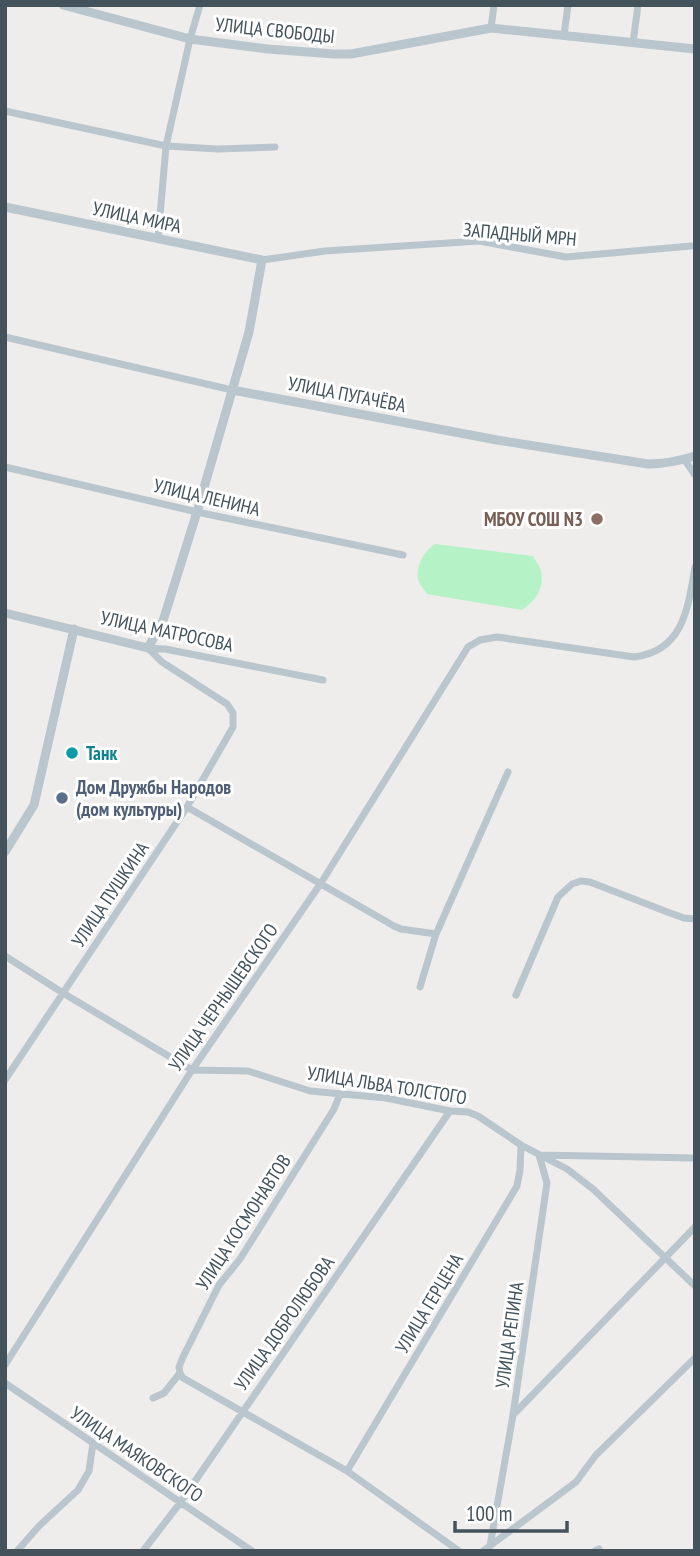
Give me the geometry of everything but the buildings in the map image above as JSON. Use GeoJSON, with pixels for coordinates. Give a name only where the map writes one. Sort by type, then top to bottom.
{"type":"FeatureCollection","features":[{"type":"Feature","properties":{"kind":"street","name":"УЛИЦА СВОБОДЫ"},"geometry":{"type":"LineString","coordinates":[[63,5],[190,38],[268,49],[334,54],[351,54],[491,28],[695,49]]}},
{"type":"Feature","properties":{"kind":"street"},"geometry":{"type":"LineString","coordinates":[[158,239],[166,146],[200,5]]}},
{"type":"Feature","properties":{"kind":"street"},"geometry":{"type":"LineString","coordinates":[[491,28],[494,5]]}},
{"type":"Feature","properties":{"kind":"street"},"geometry":{"type":"LineString","coordinates":[[564,35],[568,5]]}},
{"type":"Feature","properties":{"kind":"street"},"geometry":{"type":"LineString","coordinates":[[633,43],[638,5]]}},
{"type":"Feature","properties":{"kind":"street"},"geometry":{"type":"LineString","coordinates":[[5,111],[166,146],[275,148]]}},
{"type":"Feature","properties":{"kind":"street","name":"УЛИЦА МИРА"},"geometry":{"type":"LineString","coordinates":[[5,207],[262,260]]}},
{"type":"Feature","properties":{"kind":"street","name":"ЗАПАДНЫЙ МРН"},"geometry":{"type":"LineString","coordinates":[[262,260],[337,250],[479,242],[566,257],[691,246]]}},
{"type":"Feature","properties":{"kind":"street"},"geometry":{"type":"LineString","coordinates":[[148,648],[163,621],[197,512],[249,332],[262,260]]}},
{"type":"Feature","properties":{"kind":"street","name":"УЛИЦА ПУГАЧЁВА"},"geometry":{"type":"LineString","coordinates":[[5,337],[232,390],[497,440],[648,464],[661,464],[695,456]]}},
{"type":"Feature","properties":{"kind":"street"},"geometry":{"type":"LineString","coordinates":[[684,459],[695,475]]}},
{"type":"Feature","properties":{"kind":"street","name":"УЛИЦА ЛЕНИНА"},"geometry":{"type":"LineString","coordinates":[[5,467],[197,512],[403,555]]}},
{"type":"Feature","properties":{"kind":"street"},"geometry":{"type":"LineString","coordinates":[[695,567],[690,597],[695,607]]}},
{"type":"Feature","properties":{"kind":"street","name":"УЛИЦА ЧЕРНЫШЕВСКОГО"},"geometry":{"type":"LineString","coordinates":[[5,1365],[192,1070],[321,883],[468,647],[480,640],[497,637],[634,657],[643,656],[660,649],[674,636],[686,614],[690,597]]}},
{"type":"Feature","properties":{"kind":"street","name":"УЛИЦА МАТРОСОВА"},"geometry":{"type":"LineString","coordinates":[[5,613],[148,648],[323,680]]}},
{"type":"Feature","properties":{"kind":"street"},"geometry":{"type":"LineString","coordinates":[[5,852],[34,805],[74,629]]}},
{"type":"Feature","properties":{"kind":"street","name":"УЛИЦА ПУШКИНА"},"geometry":{"type":"LineString","coordinates":[[5,1080],[187,807],[231,734],[234,720],[231,708],[162,662],[148,648]]}},
{"type":"Feature","properties":{"kind":"street"},"geometry":{"type":"LineString","coordinates":[[420,987],[436,934],[508,772]]}},
{"type":"Feature","properties":{"kind":"street"},"geometry":{"type":"LineString","coordinates":[[187,807],[394,926],[436,934]]}},
{"type":"Feature","properties":{"kind":"street"},"geometry":{"type":"LineString","coordinates":[[516,995],[558,897],[572,884],[590,882],[684,918],[695,919]]}},
{"type":"Feature","properties":{"kind":"street"},"geometry":{"type":"LineString","coordinates":[[5,956],[192,1070]]}},
{"type":"Feature","properties":{"kind":"street","name":"УЛИЦА ЛЬВА ТОЛСТОГО"},"geometry":{"type":"LineString","coordinates":[[192,1070],[248,1071],[310,1091],[386,1098],[478,1116],[521,1145],[567,1169],[593,1189],[695,1286]]}},
{"type":"Feature","properties":{"kind":"street","name":"УЛИЦА КОСМОНАВТОВ"},"geometry":{"type":"LineString","coordinates":[[153,1398],[164,1393],[180,1373],[183,1357],[219,1285],[253,1239],[340,1094]]}},
{"type":"Feature","properties":{"kind":"street","name":"УЛИЦА ДОБРОЛЮБОВА"},"geometry":{"type":"LineString","coordinates":[[143,1551],[180,1503],[450,1111]]}},
{"type":"Feature","properties":{"kind":"street","name":"УЛИЦА ГЕРЦЕНА"},"geometry":{"type":"LineString","coordinates":[[347,1471],[517,1186],[521,1145]]}},
{"type":"Feature","properties":{"kind":"street"},"geometry":{"type":"LineString","coordinates":[[539,1155],[695,1158]]}},
{"type":"Feature","properties":{"kind":"street","name":"УЛИЦА РЕПИНА"},"geometry":{"type":"LineString","coordinates":[[513,1415],[547,1184],[539,1155]]}},
{"type":"Feature","properties":{"kind":"street","name":"УЛИЦА РЕПИНА"},"geometry":{"type":"LineString","coordinates":[[513,1415],[695,1227]]}},
{"type":"Feature","properties":{"kind":"street"},"geometry":{"type":"LineString","coordinates":[[486,1548],[576,1482],[596,1455],[695,1358]]}},
{"type":"Feature","properties":{"kind":"street"},"geometry":{"type":"LineString","coordinates":[[180,1373],[183,1378],[347,1471],[458,1551]]}},
{"type":"Feature","properties":{"kind":"street","name":"УЛИЦА МАЯКОВСКОГО"},"geometry":{"type":"LineString","coordinates":[[5,1383],[252,1551]]}},
{"type":"Feature","properties":{"kind":"street"},"geometry":{"type":"LineString","coordinates":[[486,1548],[513,1415]]}},
{"type":"Feature","properties":{"kind":"street"},"geometry":{"type":"LineString","coordinates":[[17,1551],[85,1481],[92,1462],[93,1443]]}},
{"type":"Feature","properties":{"kind":"green space"},"geometry":{"type":"Polygon","coordinates":[[[435,544],[533,556],[541,571],[542,583],[535,598],[522,610],[427,594],[419,581],[418,569],[424,554],[435,544]]]}},
{"type":"Feature","properties":{"kind":"place","name":"МБОУ СОШ N3"},"geometry":{"type":"Point","coordinates":[597,519]}},
{"type":"Feature","properties":{"kind":"place","name":"Танк"},"geometry":{"type":"Point","coordinates":[72,753]}},
{"type":"Feature","properties":{"kind":"place","name":"Дом Дружбы Народов (дом культуры)"},"geometry":{"type":"Point","coordinates":[62,798]}}]}
